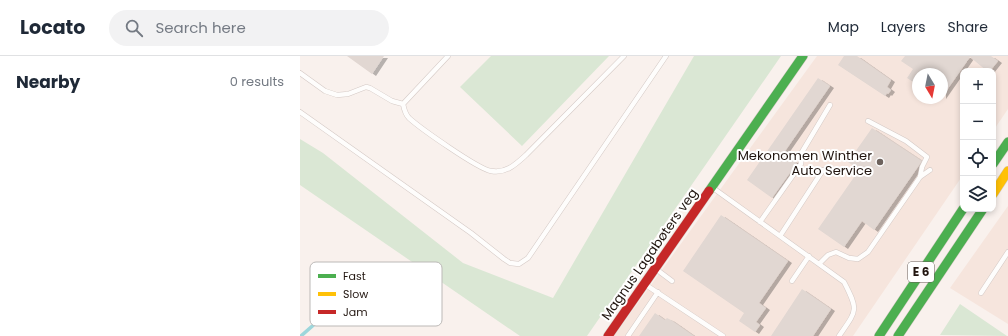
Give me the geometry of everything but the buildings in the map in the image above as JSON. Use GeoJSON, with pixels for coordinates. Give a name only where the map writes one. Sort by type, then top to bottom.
{"type":"FeatureCollection","features":[{"type":"Feature","properties":{"kind":"main road","name":"Magnus Lagabøters veg"},"geometry":{"type":"LineString","coordinates":[[608,336],[803,56]]}},
{"type":"Feature","properties":{"kind":"main road"},"geometry":{"type":"LineString","coordinates":[[996,160],[1008,142]]}},
{"type":"Feature","properties":{"kind":"main road"},"geometry":{"type":"LineString","coordinates":[[996,189],[1008,171]]}},
{"type":"Feature","properties":{"kind":"main road","name":"E 6"},"geometry":{"type":"LineString","coordinates":[[879,336],[961,212]]}},
{"type":"Feature","properties":{"kind":"main road","name":"E 6"},"geometry":{"type":"LineString","coordinates":[[898,336],[981,212]]}},
{"type":"Feature","properties":{"kind":"lane"},"geometry":{"type":"LineString","coordinates":[[403,104],[448,56]]}},
{"type":"Feature","properties":{"kind":"lane"},"geometry":{"type":"LineString","coordinates":[[300,73],[324,91],[332,93],[342,95],[366,87],[370,88],[392,101],[403,104],[409,117],[477,165],[491,171],[503,171],[516,164],[526,155],[624,56]]}},
{"type":"Feature","properties":{"kind":"lane"},"geometry":{"type":"LineString","coordinates":[[300,112],[477,237],[504,259],[510,263],[519,264],[528,258],[666,56]]}},
{"type":"Feature","properties":{"kind":"lane"},"geometry":{"type":"LineString","coordinates":[[760,222],[801,164],[802,152],[830,105]]}},
{"type":"Feature","properties":{"kind":"lane"},"geometry":{"type":"LineString","coordinates":[[868,121],[906,141],[927,157],[922,167],[920,177]]}},
{"type":"Feature","properties":{"kind":"lane"},"geometry":{"type":"LineString","coordinates":[[780,236],[824,170]]}},
{"type":"Feature","properties":{"kind":"lane"},"geometry":{"type":"LineString","coordinates":[[820,264],[828,255],[836,252],[849,258],[858,259],[868,252],[920,177],[930,170]]}},
{"type":"Feature","properties":{"kind":"lane","name":"Magnus Lagabøters veg"},"geometry":{"type":"LineString","coordinates":[[712,187],[844,282],[855,303],[854,314],[839,336]]}},
{"type":"Feature","properties":{"kind":"lane"},"geometry":{"type":"LineString","coordinates":[[981,293],[1008,252]]}},
{"type":"Feature","properties":{"kind":"lane"},"geometry":{"type":"LineString","coordinates":[[792,281],[809,256]]}},
{"type":"Feature","properties":{"kind":"lane"},"geometry":{"type":"LineString","coordinates":[[654,268],[672,281]]}},
{"type":"Feature","properties":{"kind":"lane"},"geometry":{"type":"LineString","coordinates":[[644,284],[724,336]]}},
{"type":"Feature","properties":{"kind":"lane"},"geometry":{"type":"LineString","coordinates":[[628,336],[658,292]]}},
{"type":"Feature","properties":{"kind":"shaded area"},"geometry":{"type":"Polygon","coordinates":[[[817,56],[1008,56],[1008,109],[996,127],[996,68],[960,68],[960,179],[853,336],[614,336],[817,56]]]}},
{"type":"Feature","properties":{"kind":"shaded area"},"geometry":{"type":"Polygon","coordinates":[[[1008,206],[1008,324],[950,288],[1008,206]]]}},
{"type":"Feature","properties":{"kind":"green space"},"geometry":{"type":"Polygon","coordinates":[[[491,56],[609,56],[522,146],[460,87],[491,56]]]}},
{"type":"Feature","properties":{"kind":"green space"},"geometry":{"type":"Polygon","coordinates":[[[694,56],[781,56],[587,336],[520,336],[442,282],[442,262],[412,262],[300,185],[300,139],[323,153],[463,263],[553,298],[694,56]]]}},
{"type":"Feature","properties":{"kind":"green space"},"geometry":{"type":"Polygon","coordinates":[[[960,304],[1007,336],[940,335],[960,304]]]}},
{"type":"Feature","properties":{"kind":"waterway"},"geometry":{"type":"LineString","coordinates":[[301,336],[312,326]]}},
{"type":"Feature","properties":{"kind":"traffic: fast"},"geometry":{"type":"LineString","coordinates":[[709,191],[803,56]]}},
{"type":"Feature","properties":{"kind":"traffic: fast"},"geometry":{"type":"LineString","coordinates":[[996,160],[1008,142]]}},
{"type":"Feature","properties":{"kind":"traffic: fast"},"geometry":{"type":"LineString","coordinates":[[879,336],[961,212]]}},
{"type":"Feature","properties":{"kind":"traffic: fast"},"geometry":{"type":"LineString","coordinates":[[898,336],[981,212]]}},
{"type":"Feature","properties":{"kind":"traffic: slow"},"geometry":{"type":"LineString","coordinates":[[996,189],[1008,171]]}},
{"type":"Feature","properties":{"kind":"traffic: jam"},"geometry":{"type":"LineString","coordinates":[[608,336],[709,191]]}},
{"type":"Feature","properties":{"kind":"place","name":"Mekonomen Winther Auto Service"},"geometry":{"type":"Point","coordinates":[880,162]}}]}
